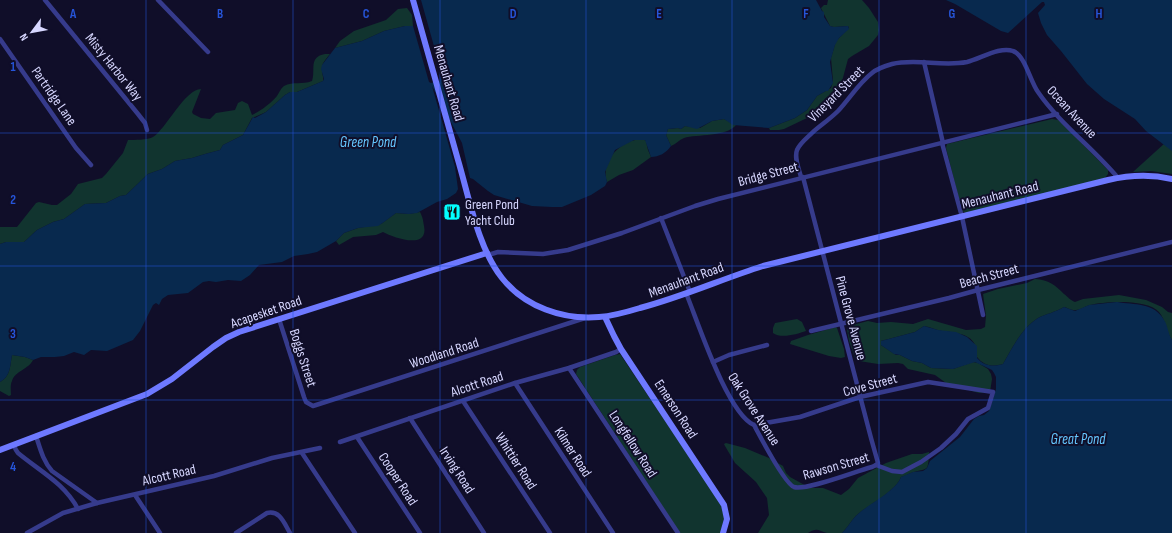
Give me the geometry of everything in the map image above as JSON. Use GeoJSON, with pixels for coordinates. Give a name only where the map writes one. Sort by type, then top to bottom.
{"type":"FeatureCollection","features":[{"type":"Feature","properties":{"kind":"main road","name":"Menauhant Road"},"geometry":{"type":"LineString","coordinates":[[413,0],[475,219],[487,254],[502,279],[516,292],[539,308],[556,313],[587,318],[605,317],[654,305],[736,274],[822,251],[1118,178],[1132,175],[1144,175],[1172,179]]}},
{"type":"Feature","properties":{"kind":"main road","name":"Acapesket Road"},"geometry":{"type":"LineString","coordinates":[[0,450],[14,446],[36,436],[146,394],[166,383],[226,338],[238,332],[455,262],[487,254]]}},
{"type":"Feature","properties":{"kind":"main road","name":"Emerson Road"},"geometry":{"type":"LineString","coordinates":[[605,317],[621,349],[724,505],[727,515],[726,526],[723,533]]}},
{"type":"Feature","properties":{"kind":"street","name":"Misty Harbor Way"},"geometry":{"type":"LineString","coordinates":[[45,0],[138,114],[145,123],[147,130]]}},
{"type":"Feature","properties":{"kind":"street"},"geometry":{"type":"LineString","coordinates":[[158,0],[208,52]]}},
{"type":"Feature","properties":{"kind":"street","name":"Partridge Lane"},"geometry":{"type":"LineString","coordinates":[[0,39],[76,148],[91,165]]}},
{"type":"Feature","properties":{"kind":"street","name":"Vineyard Street"},"geometry":{"type":"LineString","coordinates":[[796,156],[796,152],[802,142],[837,112],[862,83],[875,71],[898,63],[961,63],[999,51],[1007,50],[1014,51],[1019,55]]}},
{"type":"Feature","properties":{"kind":"street","name":"Ocean Avenue"},"geometry":{"type":"LineString","coordinates":[[1019,55],[1035,88],[1057,114],[1118,178]]}},
{"type":"Feature","properties":{"kind":"street"},"geometry":{"type":"LineString","coordinates":[[924,62],[962,216],[983,315]]}},
{"type":"Feature","properties":{"kind":"street","name":"Bridge Street"},"geometry":{"type":"LineString","coordinates":[[487,254],[498,252],[543,254],[568,250],[622,233],[718,198],[1057,114]]}},
{"type":"Feature","properties":{"kind":"street","name":"Pine Grove Avenue"},"geometry":{"type":"LineString","coordinates":[[796,156],[878,459],[878,463],[876,465]]}},
{"type":"Feature","properties":{"kind":"street","name":"Oak Grove Avenue"},"geometry":{"type":"LineString","coordinates":[[661,218],[719,378],[747,422],[754,425],[782,475],[788,483],[794,487]]}},
{"type":"Feature","properties":{"kind":"street","name":"Beach Street"},"geometry":{"type":"LineString","coordinates":[[811,331],[1172,242]]}},
{"type":"Feature","properties":{"kind":"street","name":"Woodland Road"},"geometry":{"type":"LineString","coordinates":[[308,403],[316,406],[587,318]]}},
{"type":"Feature","properties":{"kind":"street","name":"Boggs Street"},"geometry":{"type":"LineString","coordinates":[[279,319],[304,397],[308,403]]}},
{"type":"Feature","properties":{"kind":"street"},"geometry":{"type":"LineString","coordinates":[[713,362],[729,355],[767,346]]}},
{"type":"Feature","properties":{"kind":"street","name":"Alcott Road"},"geometry":{"type":"LineString","coordinates":[[340,442],[516,383],[569,368],[621,349]]}},
{"type":"Feature","properties":{"kind":"street","name":"Longfellow Road"},"geometry":{"type":"LineString","coordinates":[[569,368],[678,533]]}},
{"type":"Feature","properties":{"kind":"street","name":"Cove Street"},"geometry":{"type":"LineString","coordinates":[[754,425],[800,417],[860,397],[928,382],[993,392]]}},
{"type":"Feature","properties":{"kind":"street","name":"Kilmer Road"},"geometry":{"type":"LineString","coordinates":[[516,383],[613,533]]}},
{"type":"Feature","properties":{"kind":"street","name":"Rawson Street"},"geometry":{"type":"LineString","coordinates":[[794,487],[802,487],[819,483],[876,465],[892,471],[902,472],[921,462],[941,448],[956,434],[968,419],[988,408],[993,392]]}},
{"type":"Feature","properties":{"kind":"street","name":"Whittier Road"},"geometry":{"type":"LineString","coordinates":[[464,401],[550,533]]}},
{"type":"Feature","properties":{"kind":"street","name":"Irving Road"},"geometry":{"type":"LineString","coordinates":[[410,418],[484,533]]}},
{"type":"Feature","properties":{"kind":"street"},"geometry":{"type":"LineString","coordinates":[[36,436],[40,450],[52,471],[97,503]]}},
{"type":"Feature","properties":{"kind":"street","name":"Cooper Road"},"geometry":{"type":"LineString","coordinates":[[357,436],[420,533]]}},
{"type":"Feature","properties":{"kind":"street"},"geometry":{"type":"LineString","coordinates":[[14,446],[21,455],[64,488],[78,509]]}},
{"type":"Feature","properties":{"kind":"street","name":"Alcott Road"},"geometry":{"type":"LineString","coordinates":[[27,533],[56,517],[97,503],[214,476],[272,458],[320,448]]}},
{"type":"Feature","properties":{"kind":"street"},"geometry":{"type":"LineString","coordinates":[[302,452],[355,533]]}},
{"type":"Feature","properties":{"kind":"street"},"geometry":{"type":"LineString","coordinates":[[135,494],[160,533]]}},
{"type":"Feature","properties":{"kind":"street"},"geometry":{"type":"LineString","coordinates":[[236,533],[266,513],[272,512],[277,514],[290,533]]}},
{"type":"Feature","properties":{"kind":"green space"},"geometry":{"type":"Polygon","coordinates":[[[828,0],[862,0],[878,22],[878,35],[869,46],[848,59],[841,85],[834,94],[826,98],[807,118],[784,129],[770,130],[769,128],[795,118],[807,110],[817,96],[831,88],[833,81],[831,58],[836,41],[849,28],[848,26],[830,26],[821,8],[824,5],[827,5],[828,0]]]}},
{"type":"Feature","properties":{"kind":"green space"},"geometry":{"type":"Polygon","coordinates":[[[407,8],[412,15],[413,26],[405,26],[384,31],[362,41],[335,48],[340,41],[354,31],[386,20],[398,9],[407,8]]]}},
{"type":"Feature","properties":{"kind":"green space"},"geometry":{"type":"Polygon","coordinates":[[[325,54],[330,54],[322,66],[323,81],[297,92],[290,92],[285,95],[266,112],[252,118],[243,135],[223,145],[220,150],[175,161],[162,169],[148,174],[126,195],[120,196],[106,203],[85,204],[64,219],[53,222],[37,230],[24,242],[6,242],[0,244],[0,227],[17,227],[36,203],[39,202],[57,205],[71,194],[78,184],[102,178],[123,153],[128,140],[153,137],[164,126],[182,102],[195,91],[201,89],[192,112],[201,118],[210,119],[216,113],[235,110],[238,103],[242,101],[248,104],[252,115],[272,101],[284,86],[312,81],[314,61],[316,58],[325,54]]]}},
{"type":"Feature","properties":{"kind":"green space"},"geometry":{"type":"Polygon","coordinates":[[[724,119],[736,125],[726,132],[684,138],[671,146],[666,135],[668,129],[681,129],[685,126],[700,128],[712,121],[724,119]]]}},
{"type":"Feature","properties":{"kind":"green space"},"geometry":{"type":"Polygon","coordinates":[[[1052,119],[1061,122],[1108,170],[1108,174],[1105,178],[966,213],[962,211],[946,148],[947,144],[1052,119]]]}},
{"type":"Feature","properties":{"kind":"green space"},"geometry":{"type":"Polygon","coordinates":[[[643,139],[646,141],[651,157],[633,170],[619,175],[607,182],[607,166],[614,152],[628,143],[643,139]]]}},
{"type":"Feature","properties":{"kind":"green space"},"geometry":{"type":"Polygon","coordinates":[[[1165,143],[1172,150],[1172,174],[1151,171],[1133,172],[1165,143]]]}},
{"type":"Feature","properties":{"kind":"green space"},"geometry":{"type":"Polygon","coordinates":[[[420,212],[424,226],[424,233],[421,238],[416,240],[402,239],[383,232],[376,235],[353,237],[339,245],[336,241],[344,233],[358,228],[381,224],[396,213],[409,214],[420,212]]]}},
{"type":"Feature","properties":{"kind":"green space"},"geometry":{"type":"Polygon","coordinates":[[[1035,279],[1044,280],[1058,288],[1075,302],[1083,299],[1119,295],[1146,300],[1162,307],[1168,312],[1172,313],[1172,340],[1165,322],[1159,312],[1154,308],[1137,303],[1116,302],[1090,305],[1074,310],[1064,307],[1038,318],[1022,333],[1003,364],[999,365],[988,365],[982,362],[977,357],[975,344],[967,336],[940,331],[924,326],[915,332],[881,341],[881,345],[896,355],[922,363],[931,368],[953,369],[973,362],[978,363],[988,369],[992,379],[990,392],[979,393],[946,383],[935,375],[908,369],[903,364],[878,364],[859,361],[855,358],[849,341],[847,330],[849,326],[868,321],[877,323],[891,322],[913,324],[928,319],[966,330],[981,329],[985,327],[986,316],[983,294],[998,289],[1027,283],[1035,279]]]}},
{"type":"Feature","properties":{"kind":"green space"},"geometry":{"type":"Polygon","coordinates":[[[797,319],[802,322],[806,331],[785,336],[776,335],[773,333],[775,323],[797,319]]]}},
{"type":"Feature","properties":{"kind":"green space"},"geometry":{"type":"Polygon","coordinates":[[[836,327],[844,349],[845,357],[841,358],[829,356],[790,344],[791,341],[836,327]]]}},
{"type":"Feature","properties":{"kind":"green space"},"geometry":{"type":"Polygon","coordinates":[[[620,354],[721,504],[724,518],[721,533],[680,533],[576,374],[580,367],[620,354]]]}},
{"type":"Feature","properties":{"kind":"green space"},"geometry":{"type":"Polygon","coordinates":[[[12,355],[33,360],[14,378],[11,384],[11,395],[9,396],[0,391],[0,382],[4,380],[8,373],[12,355]]]}},
{"type":"Feature","properties":{"kind":"green space"},"geometry":{"type":"Polygon","coordinates":[[[726,443],[745,448],[769,458],[783,466],[786,473],[790,477],[810,488],[823,488],[841,495],[849,489],[858,478],[886,463],[912,454],[929,452],[929,459],[927,467],[924,470],[901,477],[894,487],[856,516],[842,533],[827,533],[816,530],[808,533],[758,533],[769,515],[767,498],[756,482],[735,463],[724,444],[726,443]]]}},
{"type":"Feature","properties":{"kind":"water","name":"Green Pond"},"geometry":{"type":"Polygon","coordinates":[[[421,0],[816,0],[824,12],[824,17],[830,26],[848,26],[849,29],[839,38],[835,45],[830,62],[833,83],[828,91],[817,96],[807,110],[795,118],[769,128],[733,125],[724,119],[712,121],[697,129],[685,126],[681,129],[668,129],[666,135],[671,146],[667,151],[654,157],[651,157],[645,140],[634,140],[615,150],[605,172],[607,182],[605,186],[591,195],[562,207],[532,206],[494,195],[470,178],[462,143],[432,86],[455,167],[458,189],[456,193],[447,199],[437,202],[417,213],[396,213],[378,226],[358,228],[344,233],[336,241],[317,252],[294,256],[282,262],[259,265],[250,275],[241,281],[228,280],[203,282],[188,293],[168,295],[162,299],[159,305],[156,303],[153,305],[140,331],[133,340],[107,351],[91,350],[84,355],[74,352],[64,356],[41,357],[33,360],[12,355],[8,373],[4,380],[0,382],[0,244],[6,242],[24,242],[37,230],[53,222],[64,219],[85,204],[106,203],[120,196],[126,195],[148,174],[162,169],[175,161],[220,150],[223,145],[243,135],[253,117],[255,118],[266,112],[285,95],[290,92],[297,92],[323,81],[324,79],[321,69],[322,65],[335,48],[362,41],[384,31],[405,26],[413,26],[429,82],[439,84],[441,71],[421,0]]]}},
{"type":"Feature","properties":{"kind":"water"},"geometry":{"type":"Polygon","coordinates":[[[946,0],[1172,0],[1172,151],[1146,131],[1135,119],[1104,99],[1087,84],[1047,35],[1038,13],[1045,5],[1044,2],[1042,2],[1008,33],[1001,31],[946,0]]]}},
{"type":"Feature","properties":{"kind":"water","name":"Great Pond"},"geometry":{"type":"Polygon","coordinates":[[[1117,302],[1143,305],[1155,310],[1164,320],[1172,340],[1172,533],[842,533],[856,516],[894,487],[901,477],[913,472],[923,471],[927,468],[930,461],[960,437],[974,419],[989,411],[996,389],[996,377],[992,370],[975,362],[953,369],[931,368],[922,363],[894,354],[881,345],[881,341],[915,332],[924,326],[938,330],[956,332],[967,337],[977,346],[977,358],[982,363],[992,366],[999,365],[1003,364],[1022,333],[1038,318],[1064,307],[1075,311],[1089,305],[1117,302]]]}},
{"type":"Feature","properties":{"kind":"place","name":"Green Pond Yacht Club"},"geometry":{"type":"Point","coordinates":[452,212]}}]}
